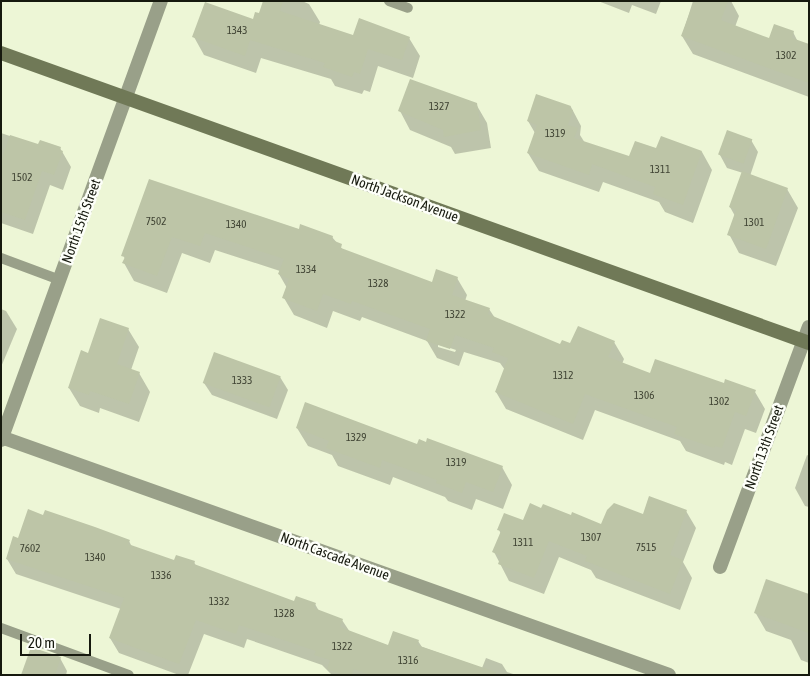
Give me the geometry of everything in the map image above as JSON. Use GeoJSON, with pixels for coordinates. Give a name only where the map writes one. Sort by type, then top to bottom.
{"type":"FeatureCollection","features":[{"type":"Feature","properties":{"kind":"main road","name":"North Jackson Avenue"},"geometry":{"type":"LineString","coordinates":[[1,53],[806,342]]}},
{"type":"Feature","properties":{"kind":"street","name":"North 15th Street"},"geometry":{"type":"LineString","coordinates":[[2,438],[161,1]]}},
{"type":"Feature","properties":{"kind":"street","name":"North 13th Street"},"geometry":{"type":"LineString","coordinates":[[720,567],[806,342],[809,327]]}},
{"type":"Feature","properties":{"kind":"street","name":"North Cascade Avenue"},"geometry":{"type":"LineString","coordinates":[[2,438],[669,675]]}},
{"type":"Feature","properties":{"kind":"lane"},"geometry":{"type":"LineString","coordinates":[[389,1],[408,8]]}},
{"type":"Feature","properties":{"kind":"lane"},"geometry":{"type":"LineString","coordinates":[[1,258],[60,280]]}},
{"type":"Feature","properties":{"kind":"lane"},"geometry":{"type":"LineString","coordinates":[[1,628],[129,675]]}},
{"type":"Feature","properties":{"kind":"building"},"geometry":{"type":"Polygon","coordinates":[[[263,1],[283,1],[280,11],[353,35],[359,18],[410,37],[402,60],[368,49],[360,74],[354,72],[352,77],[323,67],[325,63],[250,40],[245,56],[192,37],[205,2],[253,19],[255,12],[259,13],[263,1]]]}},
{"type":"Feature","properties":{"kind":"building"},"geometry":{"type":"Polygon","coordinates":[[[694,1],[728,1],[721,20],[769,38],[774,24],[794,31],[792,38],[809,44],[809,83],[681,36],[694,1]]]}},
{"type":"Feature","properties":{"kind":"building"},"geometry":{"type":"Polygon","coordinates":[[[410,79],[477,103],[481,130],[444,137],[443,130],[398,111],[410,79]]]}},
{"type":"Feature","properties":{"kind":"building"},"geometry":{"type":"Polygon","coordinates":[[[536,94],[571,106],[570,109],[573,110],[568,125],[578,128],[574,138],[629,156],[635,141],[656,148],[661,136],[702,151],[683,205],[653,194],[655,187],[592,164],[589,175],[527,153],[537,125],[527,121],[536,94]]]}},
{"type":"Feature","properties":{"kind":"building"},"geometry":{"type":"Polygon","coordinates":[[[727,130],[752,139],[743,164],[718,154],[727,130]]]}},
{"type":"Feature","properties":{"kind":"building"},"geometry":{"type":"Polygon","coordinates":[[[10,135],[38,144],[40,140],[61,147],[60,150],[63,151],[54,175],[42,171],[25,220],[1,212],[1,161],[10,135]]]}},
{"type":"Feature","properties":{"kind":"building"},"geometry":{"type":"Polygon","coordinates":[[[742,171],[788,188],[766,249],[727,235],[736,210],[729,207],[742,171]]]}},
{"type":"Feature","properties":{"kind":"building"},"geometry":{"type":"Polygon","coordinates":[[[149,179],[299,229],[300,224],[333,236],[332,240],[342,244],[341,248],[432,282],[436,269],[458,277],[452,295],[490,308],[488,314],[560,344],[562,340],[570,343],[578,326],[615,341],[608,357],[650,373],[655,359],[724,383],[725,379],[756,390],[746,416],[735,412],[722,448],[715,446],[714,448],[674,434],[677,427],[585,394],[573,424],[495,392],[508,358],[492,352],[494,348],[455,335],[450,349],[426,341],[430,329],[352,301],[351,304],[323,294],[317,311],[282,298],[289,279],[278,274],[284,259],[205,233],[200,246],[172,237],[157,276],[122,263],[125,257],[121,256],[149,179]]]}},
{"type":"Feature","properties":{"kind":"building"},"geometry":{"type":"Polygon","coordinates":[[[100,318],[129,328],[117,364],[140,372],[129,404],[90,391],[89,395],[68,388],[81,350],[88,353],[100,318]]]}},
{"type":"Feature","properties":{"kind":"building"},"geometry":{"type":"Polygon","coordinates":[[[214,352],[281,376],[269,407],[203,383],[214,352]]]}},
{"type":"Feature","properties":{"kind":"building"},"geometry":{"type":"Polygon","coordinates":[[[305,402],[417,444],[419,439],[426,442],[427,438],[503,466],[493,492],[466,482],[462,493],[436,483],[437,480],[382,460],[380,468],[326,448],[329,441],[296,428],[305,402]]]}},
{"type":"Feature","properties":{"kind":"building"},"geometry":{"type":"Polygon","coordinates":[[[649,496],[687,510],[670,555],[683,560],[670,594],[585,561],[587,556],[549,541],[534,578],[498,564],[501,556],[492,552],[501,531],[497,530],[504,513],[523,520],[530,503],[541,508],[543,504],[571,515],[572,512],[601,524],[607,510],[614,503],[643,514],[649,496]]]}},
{"type":"Feature","properties":{"kind":"building"},"geometry":{"type":"Polygon","coordinates":[[[28,509],[43,515],[45,510],[95,527],[130,540],[128,544],[174,560],[176,555],[195,561],[194,564],[294,601],[296,596],[316,603],[314,608],[343,619],[340,627],[388,645],[393,631],[419,640],[417,645],[496,672],[495,675],[370,675],[354,669],[351,675],[344,675],[327,669],[330,660],[314,655],[316,651],[239,625],[236,634],[196,620],[179,664],[109,638],[124,598],[6,559],[13,536],[18,538],[28,509]]]}},
{"type":"Feature","properties":{"kind":"building"},"geometry":{"type":"Polygon","coordinates":[[[766,579],[809,594],[809,633],[754,613],[766,579]]]}},
{"type":"Feature","properties":{"kind":"building"},"geometry":{"type":"Polygon","coordinates":[[[31,647],[61,657],[55,675],[21,675],[31,647]]]}}]}
